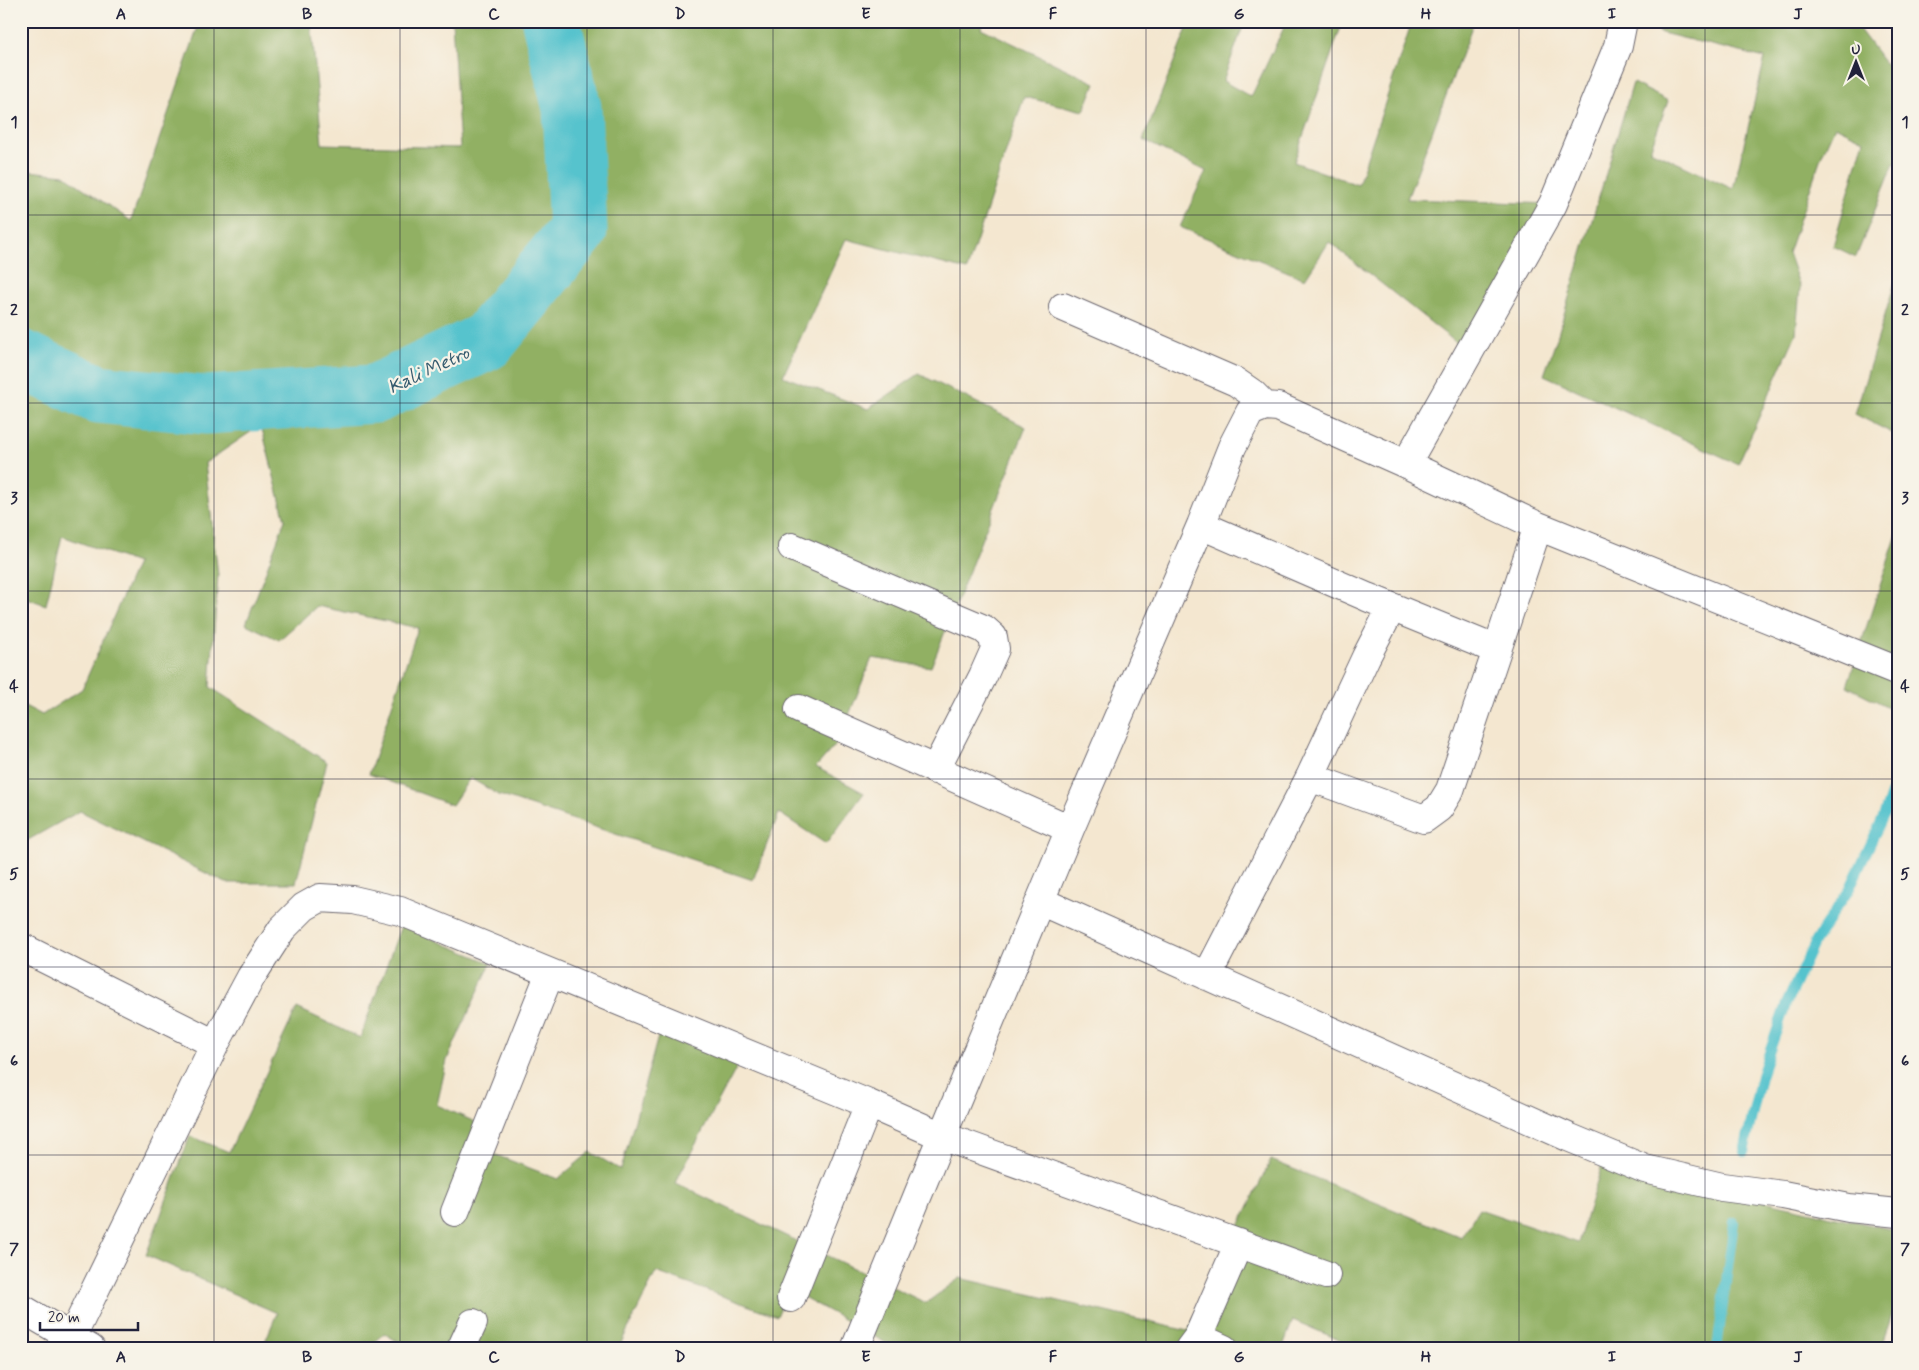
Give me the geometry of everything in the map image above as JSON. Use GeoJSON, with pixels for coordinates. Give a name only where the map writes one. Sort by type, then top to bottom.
{"type":"FeatureCollection","features":[{"type":"Feature","properties":{"kind":"street"},"geometry":{"type":"LineString","coordinates":[[1406,464],[1553,204],[1618,46],[1623,21]]}},
{"type":"Feature","properties":{"kind":"street"},"geometry":{"type":"LineString","coordinates":[[1063,307],[1236,382],[1252,393],[1265,406]]}},
{"type":"Feature","properties":{"kind":"street"},"geometry":{"type":"LineString","coordinates":[[855,1349],[1070,829],[1202,525],[1232,447],[1249,414],[1254,409],[1272,405],[1278,407],[1538,526],[1898,671]]}},
{"type":"Feature","properties":{"kind":"street"},"geometry":{"type":"LineString","coordinates":[[1202,525],[1497,650]]}},
{"type":"Feature","properties":{"kind":"street"},"geometry":{"type":"LineString","coordinates":[[1310,778],[1424,818],[1439,808],[1450,790],[1538,526]]}},
{"type":"Feature","properties":{"kind":"street"},"geometry":{"type":"LineString","coordinates":[[792,547],[984,629],[992,637],[995,649],[935,770]]}},
{"type":"Feature","properties":{"kind":"street"},"geometry":{"type":"LineString","coordinates":[[1207,976],[1310,778],[1366,657],[1392,607]]}},
{"type":"Feature","properties":{"kind":"street"},"geometry":{"type":"LineString","coordinates":[[799,709],[1070,829]]}},
{"type":"Feature","properties":{"kind":"street"},"geometry":{"type":"LineString","coordinates":[[21,1308],[82,1343],[215,1044],[251,977],[282,929],[304,907],[320,898],[353,900],[400,912],[550,972],[942,1136],[1326,1275]]}},
{"type":"Feature","properties":{"kind":"street"},"geometry":{"type":"LineString","coordinates":[[1040,901],[1568,1137],[1645,1169],[1722,1187],[1783,1195],[1849,1208],[1898,1213]]}},
{"type":"Feature","properties":{"kind":"street"},"geometry":{"type":"LineString","coordinates":[[21,947],[215,1044]]}},
{"type":"Feature","properties":{"kind":"street"},"geometry":{"type":"LineString","coordinates":[[455,1212],[550,972]]}},
{"type":"Feature","properties":{"kind":"street"},"geometry":{"type":"LineString","coordinates":[[790,1298],[869,1104]]}},
{"type":"Feature","properties":{"kind":"street"},"geometry":{"type":"LineString","coordinates":[[1224,1349],[1194,1343],[1239,1243]]}},
{"type":"Feature","properties":{"kind":"street"},"geometry":{"type":"LineString","coordinates":[[462,1349],[473,1323]]}},
{"type":"Feature","properties":{"kind":"green space"},"geometry":{"type":"Polygon","coordinates":[[[200,21],[311,21],[322,144],[460,148],[452,21],[985,21],[981,28],[1095,83],[1084,111],[1024,97],[967,270],[846,239],[783,376],[868,409],[919,374],[1026,427],[931,667],[872,658],[838,742],[816,767],[864,793],[826,844],[779,813],[753,880],[499,795],[470,778],[452,805],[369,774],[418,628],[317,606],[279,640],[246,624],[285,520],[261,425],[205,463],[218,575],[210,687],[327,762],[296,883],[226,883],[80,811],[21,844],[21,704],[42,715],[82,689],[137,563],[62,536],[46,605],[21,596],[21,170],[64,175],[131,221],[200,21]]]}},
{"type":"Feature","properties":{"kind":"green space"},"geometry":{"type":"Polygon","coordinates":[[[1190,21],[1245,21],[1223,81],[1251,97],[1287,21],[1343,21],[1294,162],[1358,185],[1412,21],[1474,21],[1407,199],[1553,204],[1468,352],[1329,242],[1305,279],[1180,227],[1206,171],[1143,140],[1190,21]]]}},
{"type":"Feature","properties":{"kind":"green space"},"geometry":{"type":"Polygon","coordinates":[[[1665,21],[1853,21],[1893,74],[1898,74],[1898,165],[1894,163],[1856,257],[1833,246],[1864,140],[1835,126],[1821,157],[1788,253],[1800,287],[1796,334],[1738,464],[1544,375],[1556,341],[1633,83],[1668,101],[1650,150],[1733,189],[1765,58],[1658,32],[1665,21]]]}},
{"type":"Feature","properties":{"kind":"green space"},"geometry":{"type":"Polygon","coordinates":[[[1898,272],[1898,436],[1855,414],[1898,272]]]}},
{"type":"Feature","properties":{"kind":"green space"},"geometry":{"type":"Polygon","coordinates":[[[1898,531],[1898,712],[1847,686],[1898,531]]]}},
{"type":"Feature","properties":{"kind":"green space"},"geometry":{"type":"Polygon","coordinates":[[[401,926],[491,963],[447,1060],[437,1105],[491,1129],[483,1150],[558,1179],[590,1152],[621,1170],[659,1033],[738,1065],[675,1183],[926,1303],[960,1278],[1188,1331],[1271,1160],[1461,1237],[1479,1209],[1578,1243],[1602,1165],[1898,1231],[1898,1298],[1880,1349],[1360,1349],[1293,1320],[1282,1349],[897,1349],[789,1289],[777,1316],[656,1272],[618,1349],[409,1349],[384,1333],[369,1349],[262,1349],[277,1313],[146,1255],[190,1136],[229,1152],[297,1008],[360,1038],[401,926]]]}},
{"type":"Feature","properties":{"kind":"waterway","name":"Kali Metro"},"geometry":{"type":"LineString","coordinates":[[21,359],[98,394],[205,405],[375,394],[487,341],[578,230],[572,108],[551,21]]}},
{"type":"Feature","properties":{"kind":"waterway"},"geometry":{"type":"LineString","coordinates":[[1744,1152],[1761,1076],[1786,1004],[1815,941],[1849,890],[1883,817],[1898,774]]}},
{"type":"Feature","properties":{"kind":"waterway"},"geometry":{"type":"LineString","coordinates":[[1717,1349],[1734,1222]]}}]}
